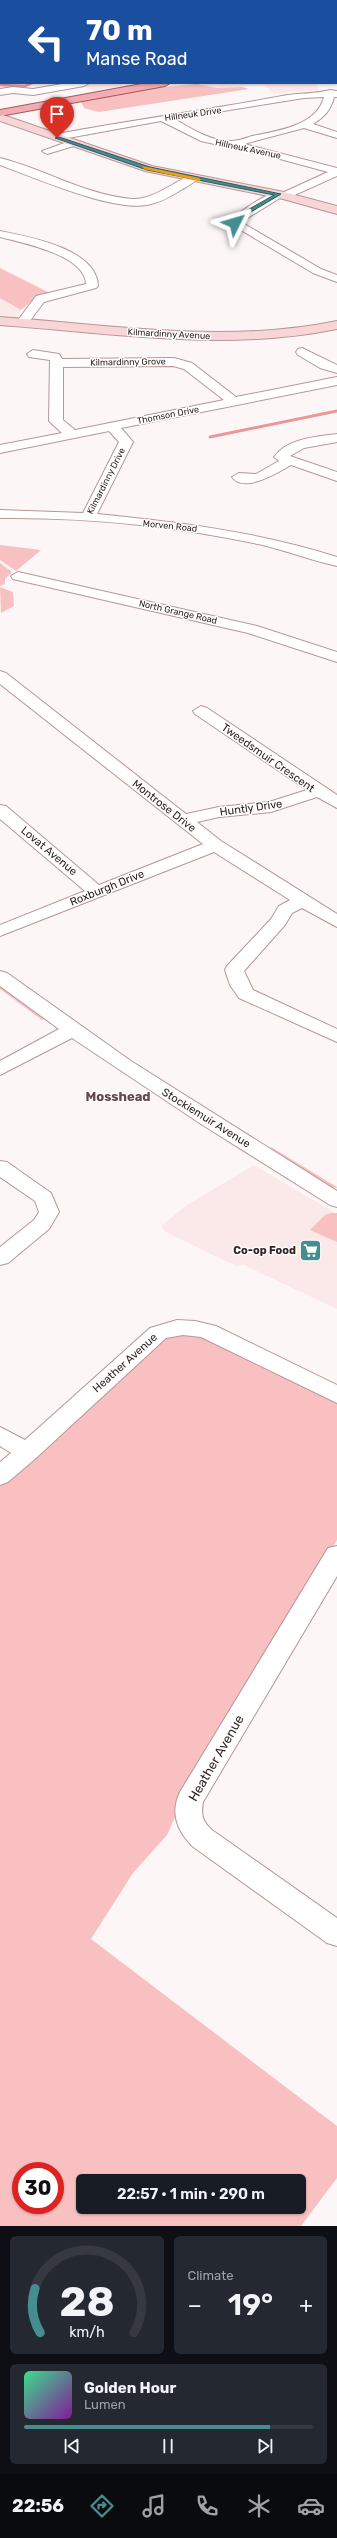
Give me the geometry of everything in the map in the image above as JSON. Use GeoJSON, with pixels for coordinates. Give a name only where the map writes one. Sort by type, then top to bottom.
{"type":"FeatureCollection","features":[{"type":"Feature","properties":{"kind":"main road"},"geometry":{"type":"LineString","coordinates":[[0,113],[159,84]]}},
{"type":"Feature","properties":{"kind":"street"},"geometry":{"type":"LineString","coordinates":[[0,92],[13,90],[33,92],[80,84],[98,95]]}},
{"type":"Feature","properties":{"kind":"street"},"geometry":{"type":"LineString","coordinates":[[229,145],[305,125],[317,118],[329,105],[333,94],[321,84]]}},
{"type":"Feature","properties":{"kind":"street","name":"Hillneuk Drive"},"geometry":{"type":"LineString","coordinates":[[57,138],[163,118],[222,110],[304,95],[333,94]]}},
{"type":"Feature","properties":{"kind":"street"},"geometry":{"type":"LineString","coordinates":[[0,117],[149,169],[281,195],[337,210]]}},
{"type":"Feature","properties":{"kind":"street","name":"Hillneuk Avenue"},"geometry":{"type":"LineString","coordinates":[[163,118],[198,137],[271,153],[337,171]]}},
{"type":"Feature","properties":{"kind":"street"},"geometry":{"type":"LineString","coordinates":[[305,125],[337,135]]}},
{"type":"Feature","properties":{"kind":"street"},"geometry":{"type":"LineString","coordinates":[[47,150],[73,143]]}},
{"type":"Feature","properties":{"kind":"street"},"geometry":{"type":"LineString","coordinates":[[1,162],[73,187],[134,202],[152,200],[193,178]]}},
{"type":"Feature","properties":{"kind":"street"},"geometry":{"type":"LineString","coordinates":[[337,171],[281,195],[239,217],[235,223],[317,271],[337,279]]}},
{"type":"Feature","properties":{"kind":"street"},"geometry":{"type":"LineString","coordinates":[[0,234],[64,253],[86,268],[92,279],[92,286],[40,299],[22,323]]}},
{"type":"Feature","properties":{"kind":"street","name":"Kilmardinny Avenue"},"geometry":{"type":"LineString","coordinates":[[0,321],[202,336],[308,331],[337,325]]}},
{"type":"Feature","properties":{"kind":"street"},"geometry":{"type":"LineString","coordinates":[[302,352],[324,366],[337,369]]}},
{"type":"Feature","properties":{"kind":"street","name":"Kilmardinny Grove"},"geometry":{"type":"LineString","coordinates":[[33,354],[55,357],[57,363],[174,362],[188,366],[234,402]]}},
{"type":"Feature","properties":{"kind":"street"},"geometry":{"type":"LineString","coordinates":[[57,363],[56,421],[72,434]]}},
{"type":"Feature","properties":{"kind":"street","name":"Thomson Drive"},"geometry":{"type":"LineString","coordinates":[[0,449],[337,381]]}},
{"type":"Feature","properties":{"kind":"street","name":"Kilmardinny Drive"},"geometry":{"type":"LineString","coordinates":[[88,518],[126,442],[112,426]]}},
{"type":"Feature","properties":{"kind":"street"},"geometry":{"type":"LineString","coordinates":[[337,438],[295,447],[284,452],[281,457],[337,477]]}},
{"type":"Feature","properties":{"kind":"street"},"geometry":{"type":"LineString","coordinates":[[238,477],[262,482],[289,461]]}},
{"type":"Feature","properties":{"kind":"street","name":"Morven Road"},"geometry":{"type":"LineString","coordinates":[[0,514],[88,518],[225,532],[268,541],[337,562]]}},
{"type":"Feature","properties":{"kind":"street","name":"North Grange Road"},"geometry":{"type":"LineString","coordinates":[[18,576],[265,633],[337,657]]}},
{"type":"Feature","properties":{"kind":"street","name":"Montrose Drive"},"geometry":{"type":"LineString","coordinates":[[0,676],[215,845],[301,901],[337,922]]}},
{"type":"Feature","properties":{"kind":"street","name":"Tweedsmuir Crescent"},"geometry":{"type":"LineString","coordinates":[[200,711],[317,792],[337,803]]}},
{"type":"Feature","properties":{"kind":"street","name":"Huntly Drive"},"geometry":{"type":"LineString","coordinates":[[182,820],[218,812],[271,807],[317,792]]}},
{"type":"Feature","properties":{"kind":"street","name":"Lovat Avenue"},"geometry":{"type":"LineString","coordinates":[[0,810],[97,892]]}},
{"type":"Feature","properties":{"kind":"street","name":"Roxburgh Drive"},"geometry":{"type":"LineString","coordinates":[[0,931],[215,845]]}},
{"type":"Feature","properties":{"kind":"street"},"geometry":{"type":"LineString","coordinates":[[301,901],[285,910],[279,920],[234,970],[239,985],[246,994],[337,1036]]}},
{"type":"Feature","properties":{"kind":"street"},"geometry":{"type":"LineString","coordinates":[[319,912],[337,903]]}},
{"type":"Feature","properties":{"kind":"street","name":"Stockiemuir Avenue"},"geometry":{"type":"LineString","coordinates":[[0,977],[72,1030],[174,1099],[337,1200]]}},
{"type":"Feature","properties":{"kind":"street"},"geometry":{"type":"LineString","coordinates":[[0,1069],[72,1030]]}},
{"type":"Feature","properties":{"kind":"street"},"geometry":{"type":"LineString","coordinates":[[0,1167],[44,1198],[49,1212],[42,1224],[0,1258]]}},
{"type":"Feature","properties":{"kind":"street","name":"Heather Avenue"},"geometry":{"type":"LineString","coordinates":[[0,1476],[158,1333],[175,1327],[192,1326],[208,1331],[337,1395]]}},
{"type":"Feature","properties":{"kind":"street"},"geometry":{"type":"LineString","coordinates":[[0,1435],[28,1452]]}},
{"type":"Feature","properties":{"kind":"street","name":"Heather Avenue"},"geometry":{"type":"LineString","coordinates":[[337,1555],[190,1800],[186,1815],[191,1828],[202,1838],[337,1934]]}},
{"type":"Feature","properties":{"kind":"shaded area"},"geometry":{"type":"Polygon","coordinates":[[[118,84],[123,86],[95,91],[79,85],[118,84]]]}},
{"type":"Feature","properties":{"kind":"shaded area"},"geometry":{"type":"Polygon","coordinates":[[[197,84],[216,88],[242,87],[249,89],[99,112],[84,108],[81,102],[154,88],[197,84]]]}},
{"type":"Feature","properties":{"kind":"shaded area"},"geometry":{"type":"Polygon","coordinates":[[[202,84],[316,84],[319,90],[273,93],[264,85],[209,89],[202,84]]]}},
{"type":"Feature","properties":{"kind":"shaded area"},"geometry":{"type":"Polygon","coordinates":[[[0,268],[50,293],[35,298],[21,310],[0,298],[0,268]]]}},
{"type":"Feature","properties":{"kind":"shaded area"},"geometry":{"type":"Polygon","coordinates":[[[0,298],[21,310],[16,319],[0,318],[0,298]]]}},
{"type":"Feature","properties":{"kind":"shaded area"},"geometry":{"type":"Polygon","coordinates":[[[0,545],[41,550],[16,571],[0,560],[0,545]]]}},
{"type":"Feature","properties":{"kind":"shaded area"},"geometry":{"type":"Polygon","coordinates":[[[0,563],[12,572],[5,579],[5,584],[0,586],[0,563]]]}},
{"type":"Feature","properties":{"kind":"shaded area"},"geometry":{"type":"Polygon","coordinates":[[[0,587],[13,592],[14,606],[1,613],[0,587]]]}},
{"type":"Feature","properties":{"kind":"shaded area"},"geometry":{"type":"Polygon","coordinates":[[[0,985],[45,1019],[42,1020],[0,989],[0,985]]]}},
{"type":"Feature","properties":{"kind":"shaded area"},"geometry":{"type":"Polygon","coordinates":[[[271,1147],[337,1188],[332,1187],[269,1149],[271,1147]]]}},
{"type":"Feature","properties":{"kind":"shaded area"},"geometry":{"type":"Polygon","coordinates":[[[254,1165],[337,1214],[337,1309],[244,1265],[236,1266],[164,1231],[161,1226],[187,1205],[254,1165]]]}},
{"type":"Feature","properties":{"kind":"shaded area"},"geometry":{"type":"Polygon","coordinates":[[[337,1213],[337,1242],[310,1230],[325,1215],[337,1213]]]}},
{"type":"Feature","properties":{"kind":"shaded area"},"geometry":{"type":"Polygon","coordinates":[[[192,1331],[337,1401],[337,1540],[192,1779],[167,1835],[133,1873],[91,1939],[337,2126],[337,2178],[301,2226],[0,2226],[0,1486],[164,1338],[192,1331]]]}},
{"type":"Feature","properties":{"kind":"waterway"},"geometry":{"type":"LineString","coordinates":[[0,85],[25,86],[30,84]]}},
{"type":"Feature","properties":{"kind":"waterway"},"geometry":{"type":"LineString","coordinates":[[210,437],[337,411]]}},
{"type":"Feature","properties":{"kind":"slow traffic"},"geometry":{"type":"LineString","coordinates":[[144,167],[199,180]]}},
{"type":"Feature","properties":{"kind":"place","name":"Co-op Food"},"geometry":{"type":"Point","coordinates":[311,1250]}},
{"type":"Feature","properties":{"kind":"district","name":"Mosshead"},"geometry":{"type":"Point","coordinates":[118,1096]}},
{"type":"Feature","properties":{"kind":"route"},"geometry":{"type":"LineString","coordinates":[[57,138],[149,169],[220,184],[278,194],[239,217],[235,223]]}}]}
